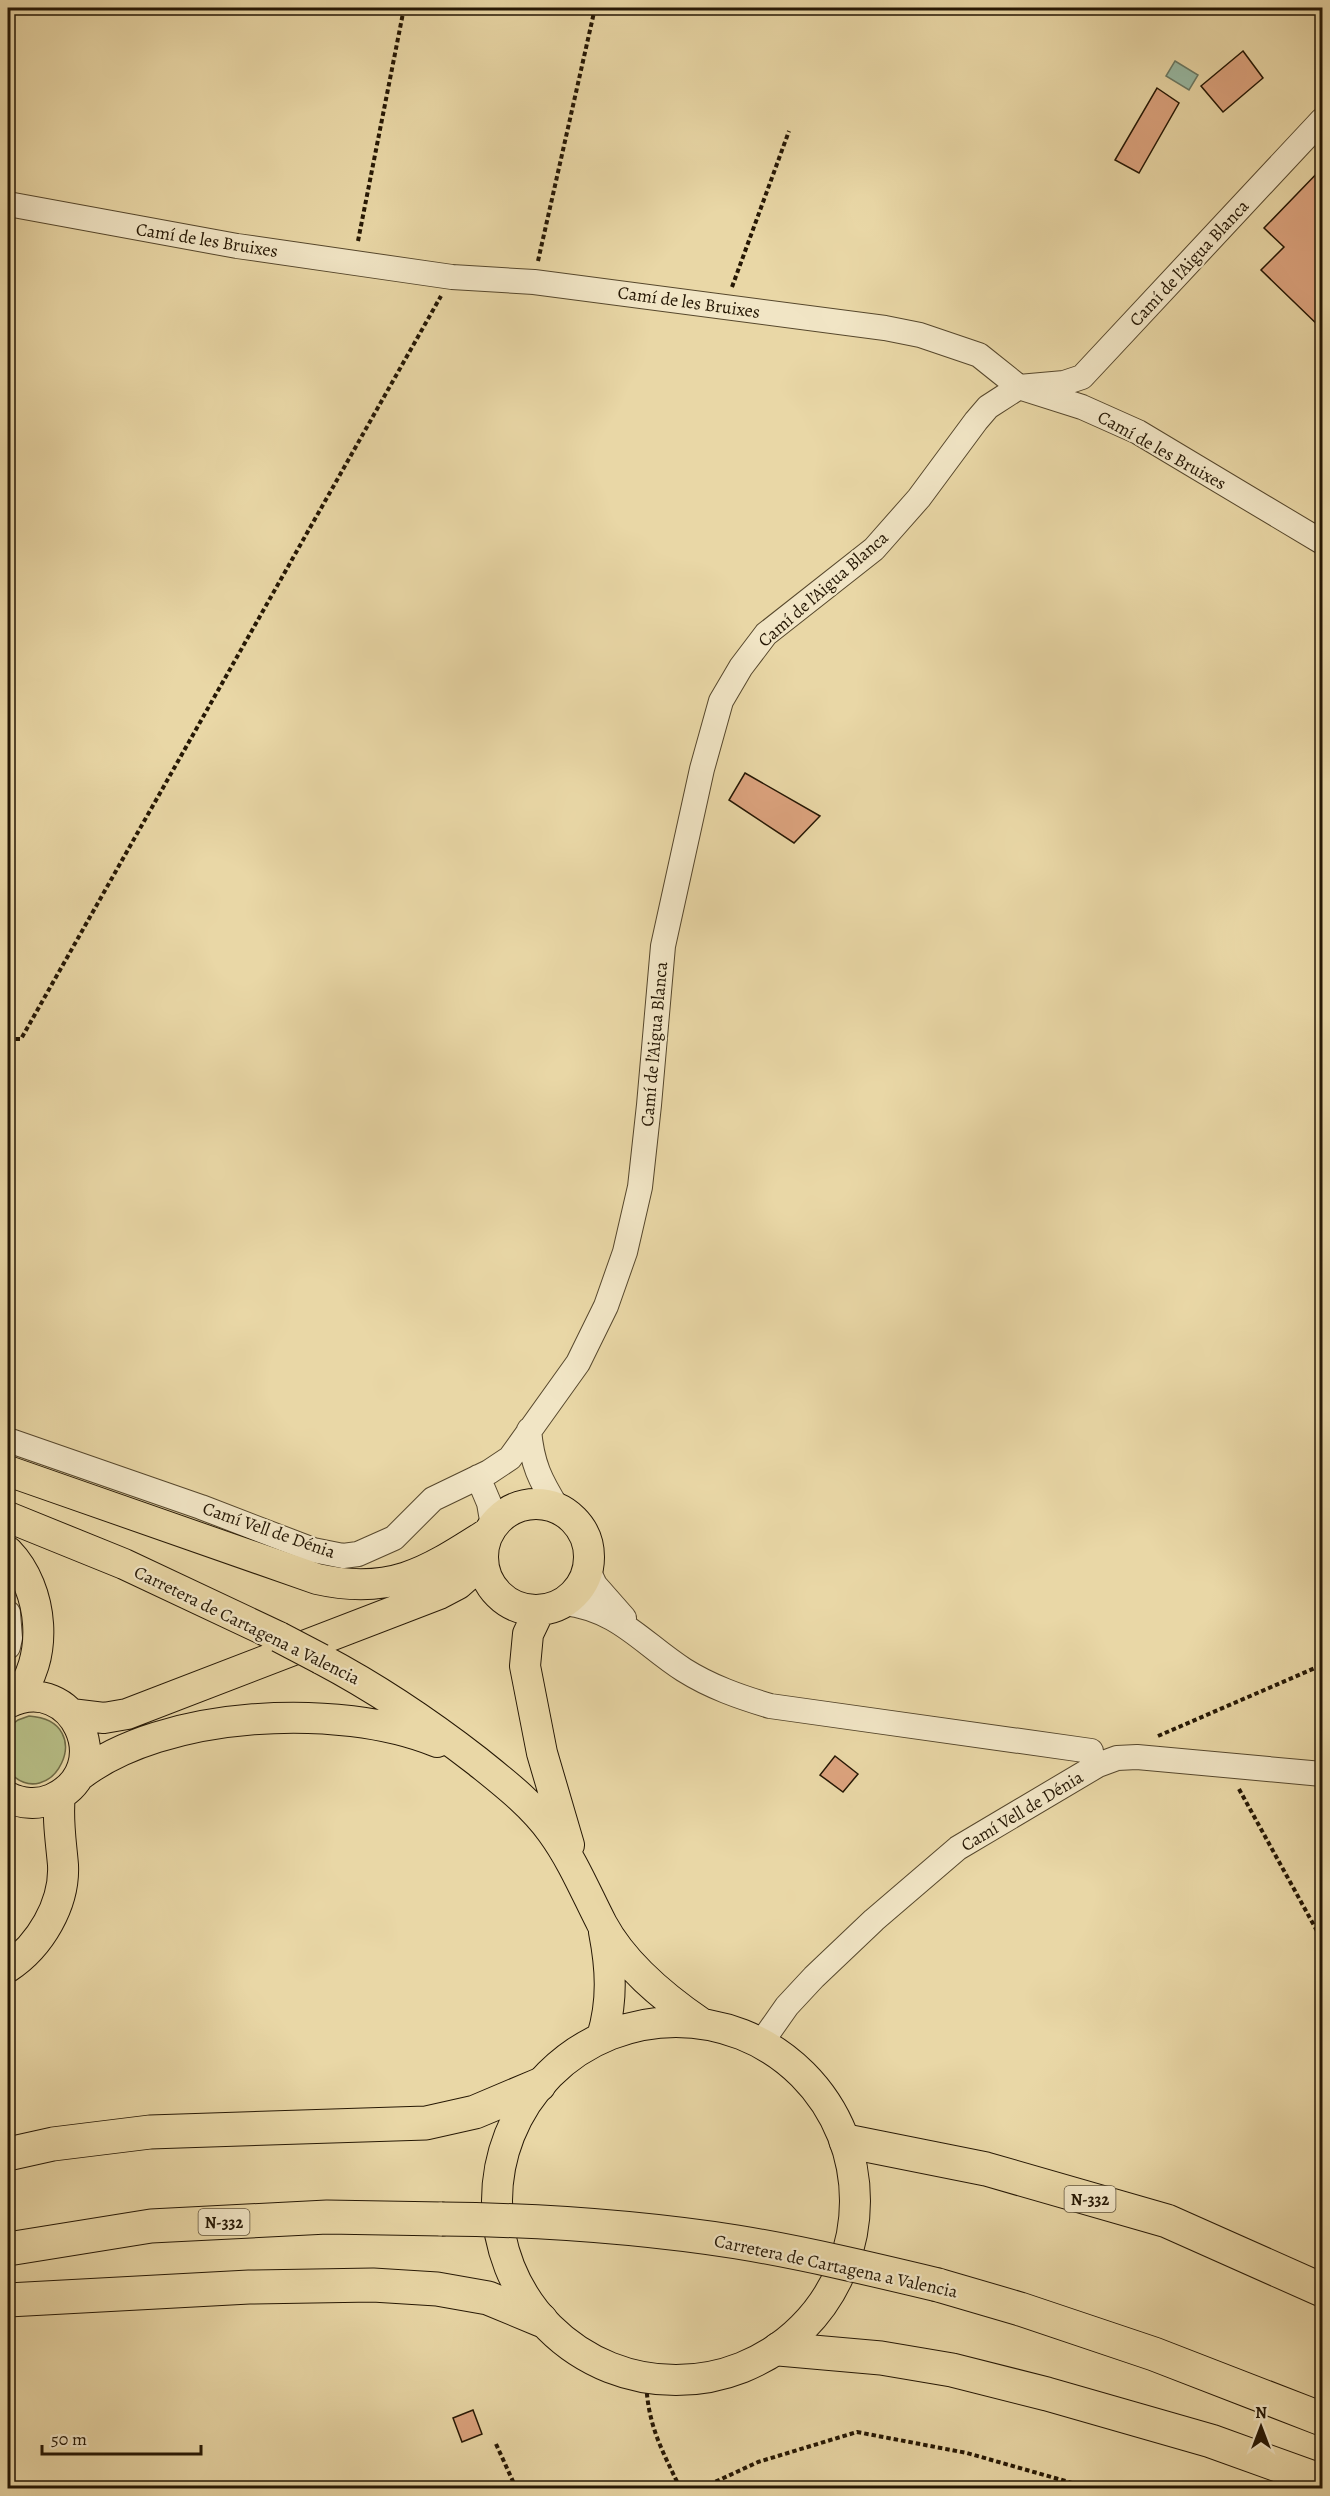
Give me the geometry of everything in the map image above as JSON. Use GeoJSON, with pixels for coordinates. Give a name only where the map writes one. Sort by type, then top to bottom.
{"type":"FeatureCollection","features":[{"type":"Feature","properties":{"kind":"highway"},"geometry":{"type":"LineString","coordinates":[[8,2154],[53,2144],[150,2132],[426,2123],[475,2112],[539,2085]]}},
{"type":"Feature","properties":{"kind":"highway","name":"N-332"},"geometry":{"type":"LineString","coordinates":[[846,2141],[986,2169],[1167,2221],[1323,2290]]}},
{"type":"Feature","properties":{"kind":"highway","name":"Carretera de Cartagena a Valencia"},"geometry":{"type":"LineString","coordinates":[[8,2249],[151,2226],[327,2217],[545,2222],[672,2233],[805,2255],[938,2285],[1020,2308],[1154,2354],[1323,2419]]}},
{"type":"Feature","properties":{"kind":"highway"},"geometry":{"type":"LineString","coordinates":[[8,2300],[249,2287],[373,2285],[437,2289],[488,2298],[541,2320]]}},
{"type":"Feature","properties":{"kind":"highway"},"geometry":{"type":"LineString","coordinates":[[779,2349],[881,2358],[952,2370],[1047,2394],[1211,2441],[1323,2481]]}},
{"type":"Feature","properties":{"kind":"main road"},"geometry":{"type":"LineString","coordinates":[[8,1471],[317,1579],[342,1584],[379,1584],[421,1573],[448,1560],[490,1529],[503,1515],[529,1504],[544,1504],[558,1509],[573,1519],[584,1534],[588,1545],[588,1570],[579,1588],[551,1607],[528,1634],[525,1649],[532,1708],[562,1825],[585,1887]]}},
{"type":"Feature","properties":{"kind":"main road","name":"Carretera de Cartagena a Valencia"},"geometry":{"type":"LineString","coordinates":[[8,1517],[124,1564],[279,1637],[382,1694],[468,1754],[522,1799],[551,1831],[585,1887],[603,1926],[625,1957],[673,2004],[701,2023]]}},
{"type":"Feature","properties":{"kind":"main road"},"geometry":{"type":"LineString","coordinates":[[490,1529],[483,1548],[483,1562],[484,1573],[494,1591],[514,1606],[551,1607]]}},
{"type":"Feature","properties":{"kind":"main road"},"geometry":{"type":"LineString","coordinates":[[8,1552],[19,1564],[29,1583],[36,1609],[37,1636],[35,1663],[28,1681],[11,1701]]}},
{"type":"Feature","properties":{"kind":"main road"},"geometry":{"type":"LineString","coordinates":[[71,1714],[104,1718],[127,1714],[439,1594],[458,1584],[483,1562]]}},
{"type":"Feature","properties":{"kind":"main road"},"geometry":{"type":"LineString","coordinates":[[439,1594],[477,1590],[494,1591]]}},
{"type":"Feature","properties":{"kind":"main road"},"geometry":{"type":"LineString","coordinates":[[11,1701],[38,1697],[49,1699],[71,1714],[82,1730],[75,1775]]}},
{"type":"Feature","properties":{"kind":"main road"},"geometry":{"type":"LineString","coordinates":[[8,1967],[25,1953],[51,1917],[62,1884],[63,1866],[58,1813],[75,1775],[104,1731],[127,1714]]}},
{"type":"Feature","properties":{"kind":"main road"},"geometry":{"type":"LineString","coordinates":[[15,1800],[42,1802],[75,1775],[120,1752],[164,1736],[213,1725],[264,1718],[323,1719],[374,1724],[427,1738],[468,1754]]}},
{"type":"Feature","properties":{"kind":"main road"},"geometry":{"type":"LineString","coordinates":[[15,1800],[40,1814],[52,1828],[60,1847]]}},
{"type":"Feature","properties":{"kind":"main road","name":"Carretera de Cartagena a Valencia"},"geometry":{"type":"LineString","coordinates":[[602,2037],[608,2017],[611,1990],[610,1960],[603,1926]]}},
{"type":"Feature","properties":{"kind":"main road"},"geometry":{"type":"LineString","coordinates":[[650,2023],[701,2023],[732,2030],[761,2043],[797,2068],[826,2101],[846,2141],[854,2173],[856,2207],[852,2240],[826,2301],[805,2327],[779,2349],[749,2366],[716,2376],[681,2381],[646,2378],[607,2367],[571,2347],[541,2320],[513,2278],[498,2229],[497,2187],[497,2177],[511,2128],[539,2085],[558,2066],[579,2050],[602,2037],[650,2023]]}},
{"type":"Feature","properties":{"kind":"street","name":"Camí de l’Aigua Blanca"},"geometry":{"type":"LineString","coordinates":[[510,1458],[578,1363],[606,1306],[625,1252],[640,1187],[663,946],[702,769],[721,701],[741,667],[766,634],[874,549],[919,498],[988,407],[1018,387],[1064,383],[1082,377],[1323,120]]}},
{"type":"Feature","properties":{"kind":"street","name":"Camí de les Bruixes"},"geometry":{"type":"LineString","coordinates":[[8,204],[237,246],[452,277],[534,282],[885,328],[920,335],[979,355],[1018,387],[1082,407],[1138,432],[1323,542]]}},
{"type":"Feature","properties":{"kind":"street"},"geometry":{"type":"LineString","coordinates":[[529,1430],[531,1456],[540,1480],[558,1509]]}},
{"type":"Feature","properties":{"kind":"street","name":"Camí Vell de Dénia"},"geometry":{"type":"LineString","coordinates":[[8,1440],[201,1507],[313,1550],[343,1556],[366,1551],[394,1538],[433,1499],[510,1458]]}},
{"type":"Feature","properties":{"kind":"street"},"geometry":{"type":"LineString","coordinates":[[510,1458],[526,1466],[540,1480]]}},
{"type":"Feature","properties":{"kind":"street"},"geometry":{"type":"LineString","coordinates":[[478,1477],[489,1503],[490,1529]]}},
{"type":"Feature","properties":{"kind":"street","name":"Camí Vell de Dénia"},"geometry":{"type":"LineString","coordinates":[[588,1570],[595,1585],[640,1635]]}},
{"type":"Feature","properties":{"kind":"street","name":"Camí Vell de Dénia"},"geometry":{"type":"LineString","coordinates":[[551,1607],[594,1609],[616,1619],[684,1670],[705,1682],[723,1691],[770,1706],[1091,1751]]}},
{"type":"Feature","properties":{"kind":"street"},"geometry":{"type":"LineString","coordinates":[[8,1616],[10,1638],[8,1647]]}},
{"type":"Feature","properties":{"kind":"street","name":"Camí Vell de Dénia"},"geometry":{"type":"LineString","coordinates":[[761,2043],[788,2006],[814,1977],[874,1920],[958,1848],[1098,1765],[1126,1757],[1323,1774]]}},
{"type":"Feature","properties":{"kind":"path"},"geometry":{"type":"LineString","coordinates":[[354,262],[404,8]]}},
{"type":"Feature","properties":{"kind":"path"},"geometry":{"type":"LineString","coordinates":[[534,282],[595,8]]}},
{"type":"Feature","properties":{"kind":"path"},"geometry":{"type":"LineString","coordinates":[[724,307],[789,131]]}},
{"type":"Feature","properties":{"kind":"path"},"geometry":{"type":"LineString","coordinates":[[8,1039],[21,1039],[452,277]]}},
{"type":"Feature","properties":{"kind":"path"},"geometry":{"type":"LineString","coordinates":[[1126,1757],[1136,1746],[1323,1665]]}},
{"type":"Feature","properties":{"kind":"path"},"geometry":{"type":"LineString","coordinates":[[1225,1764],[1323,1940]]}},
{"type":"Feature","properties":{"kind":"path"},"geometry":{"type":"LineString","coordinates":[[646,2378],[647,2406],[655,2435],[680,2488]]}},
{"type":"Feature","properties":{"kind":"path"},"geometry":{"type":"LineString","coordinates":[[702,2488],[758,2462],[857,2432],[967,2453],[1090,2488]]}},
{"type":"Feature","properties":{"kind":"path"},"geometry":{"type":"LineString","coordinates":[[496,2444],[516,2488]]}},
{"type":"Feature","properties":{"kind":"green space"},"geometry":{"type":"Polygon","coordinates":[[[29,1716],[51,1722],[62,1733],[65,1748],[62,1763],[53,1776],[40,1783],[24,1782],[8,1771],[8,1728],[18,1720],[29,1716]]]}},
{"type":"Feature","properties":{"kind":"shaded area"},"geometry":{"type":"Polygon","coordinates":[[[1175,61],[1198,75],[1189,90],[1166,76],[1175,61]]]}},
{"type":"Feature","properties":{"kind":"building"},"geometry":{"type":"Polygon","coordinates":[[[1243,51],[1263,78],[1223,112],[1201,86],[1243,51]]]}},
{"type":"Feature","properties":{"kind":"building"},"geometry":{"type":"Polygon","coordinates":[[[1157,88],[1179,103],[1139,173],[1115,160],[1157,88]]]}},
{"type":"Feature","properties":{"kind":"building"},"geometry":{"type":"Polygon","coordinates":[[[1323,167],[1323,330],[1261,270],[1284,247],[1264,228],[1323,167]]]}},
{"type":"Feature","properties":{"kind":"building"},"geometry":{"type":"Polygon","coordinates":[[[745,773],[820,816],[794,843],[729,800],[745,773]]]}},
{"type":"Feature","properties":{"kind":"building"},"geometry":{"type":"Polygon","coordinates":[[[835,1756],[858,1774],[843,1792],[820,1775],[835,1756]]]}},
{"type":"Feature","properties":{"kind":"building"},"geometry":{"type":"Polygon","coordinates":[[[473,2410],[482,2434],[462,2442],[453,2418],[473,2410]]]}}]}
